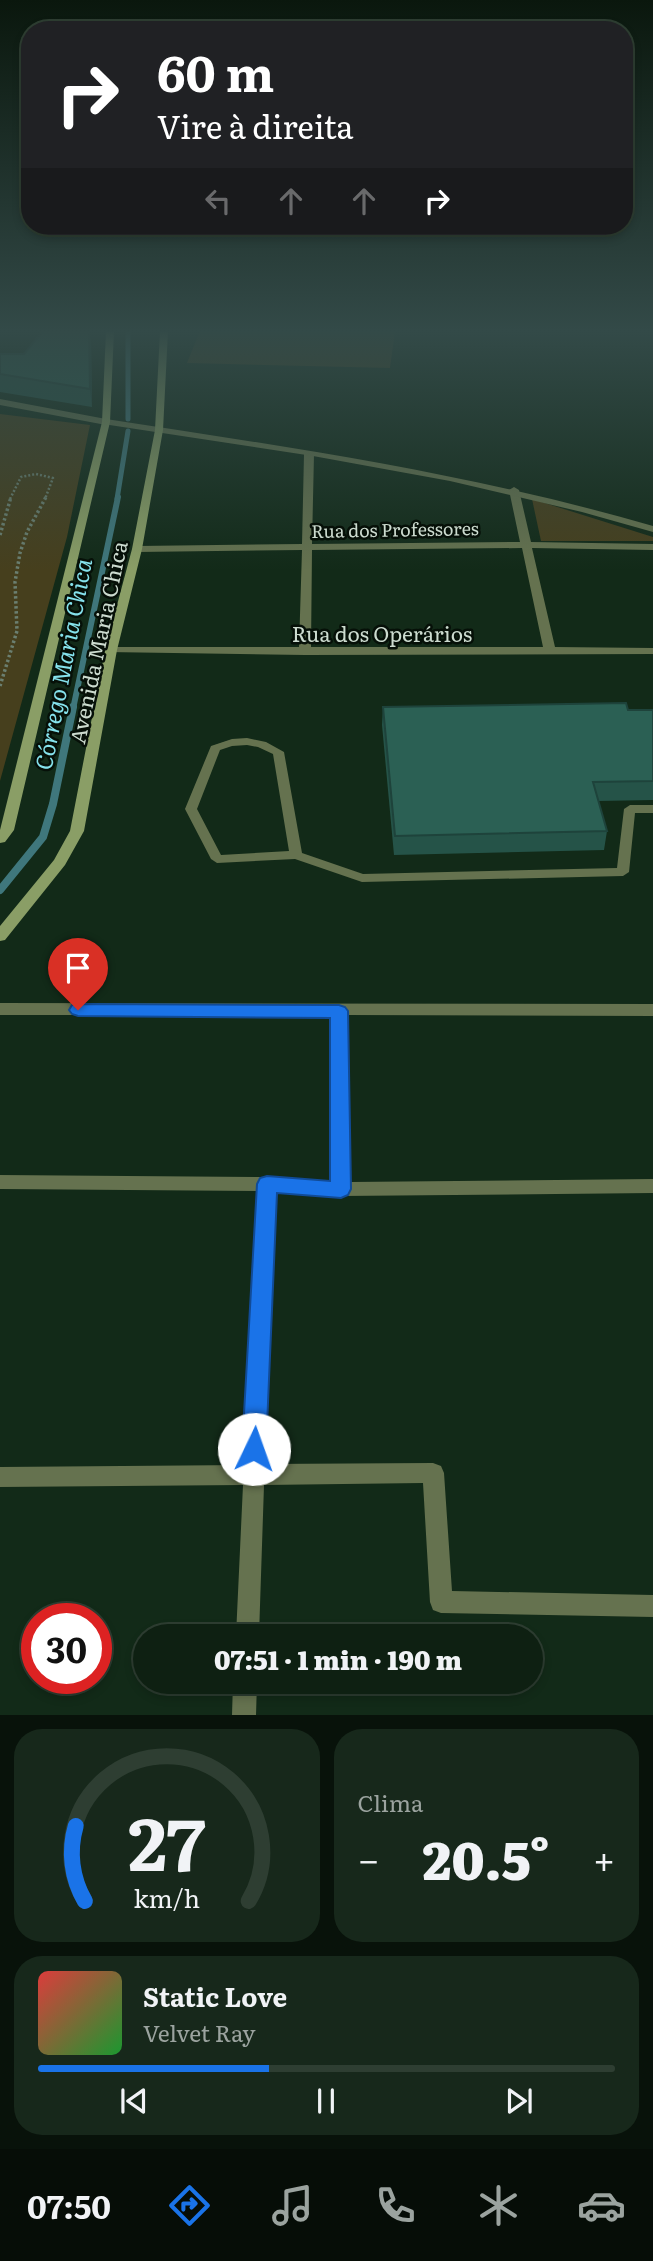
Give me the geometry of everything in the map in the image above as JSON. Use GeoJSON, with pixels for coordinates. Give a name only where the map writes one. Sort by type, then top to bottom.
{"type":"FeatureCollection","features":[{"type":"Feature","properties":{"kind":"main road","name":"Avenida Maria Chica"},"geometry":{"type":"LineString","coordinates":[[0,839],[7,830],[30,739],[106,411]]}},
{"type":"Feature","properties":{"kind":"main road","name":"Avenida Maria Chica"},"geometry":{"type":"LineString","coordinates":[[0,936],[60,862],[77,831],[111,649],[137,549],[159,430],[160,411]]}},
{"type":"Feature","properties":{"kind":"street"},"geometry":{"type":"LineString","coordinates":[[48,411],[438,474],[514,490],[653,529]]}},
{"type":"Feature","properties":{"kind":"street"},"geometry":{"type":"LineString","coordinates":[[305,652],[309,453]]}},
{"type":"Feature","properties":{"kind":"street"},"geometry":{"type":"LineString","coordinates":[[514,490],[550,652]]}},
{"type":"Feature","properties":{"kind":"street","name":"Rua dos Professores"},"geometry":{"type":"LineString","coordinates":[[137,549],[525,545],[653,547]]}},
{"type":"Feature","properties":{"kind":"street","name":"Rua dos Operários"},"geometry":{"type":"LineString","coordinates":[[111,649],[305,652],[653,651]]}},
{"type":"Feature","properties":{"kind":"street"},"geometry":{"type":"LineString","coordinates":[[0,1009],[653,1010]]}},
{"type":"Feature","properties":{"kind":"street"},"geometry":{"type":"LineString","coordinates":[[339,1011],[341,1189]]}},
{"type":"Feature","properties":{"kind":"street"},"geometry":{"type":"LineString","coordinates":[[0,1182],[267,1184],[341,1189],[653,1185]]}},
{"type":"Feature","properties":{"kind":"street"},"geometry":{"type":"LineString","coordinates":[[247,1624],[267,1184]]}},
{"type":"Feature","properties":{"kind":"street"},"geometry":{"type":"LineString","coordinates":[[0,1477],[433,1473],[441,1602],[653,1606]]}},
{"type":"Feature","properties":{"kind":"street"},"geometry":{"type":"LineString","coordinates":[[244,1715],[245,1694]]}},
{"type":"Feature","properties":{"kind":"lane"},"geometry":{"type":"LineString","coordinates":[[296,855],[278,752],[259,741],[233,741],[215,748],[191,809],[217,859],[296,855],[362,878],[623,872],[630,809],[653,809]]}},
{"type":"Feature","properties":{"kind":"path"},"geometry":{"type":"LineString","coordinates":[[0,535],[12,493],[21,477],[36,474],[53,478],[43,506],[27,532],[20,553],[15,582],[17,631],[0,686]]}},
{"type":"Feature","properties":{"kind":"shaded area"},"geometry":{"type":"Polygon","coordinates":[[[0,414],[90,425],[67,537],[0,781],[0,414]]]}},
{"type":"Feature","properties":{"kind":"shaded area"},"geometry":{"type":"Polygon","coordinates":[[[532,499],[653,537],[653,541],[541,541],[532,499]]]}},
{"type":"Feature","properties":{"kind":"building"},"geometry":{"type":"Polygon","coordinates":[[[626,703],[628,710],[653,710],[653,781],[593,782],[607,831],[395,836],[383,707],[626,703]]]}},
{"type":"Feature","properties":{"kind":"waterway","name":"Córrego Maria Chica"},"geometry":{"type":"LineString","coordinates":[[128,411],[128,419]]}},
{"type":"Feature","properties":{"kind":"waterway","name":"Córrego Maria Chica"},"geometry":{"type":"LineString","coordinates":[[117,499],[128,431]]}},
{"type":"Feature","properties":{"kind":"waterway","name":"Córrego Maria Chica"},"geometry":{"type":"LineString","coordinates":[[73,709],[118,497]]}},
{"type":"Feature","properties":{"kind":"waterway","name":"Córrego Maria Chica"},"geometry":{"type":"LineString","coordinates":[[0,890],[43,837],[53,804],[73,707]]}},
{"type":"Feature","properties":{"kind":"route"},"geometry":{"type":"LineString","coordinates":[[78,1010],[339,1011],[341,1189],[267,1184],[254,1449]]}}]}
